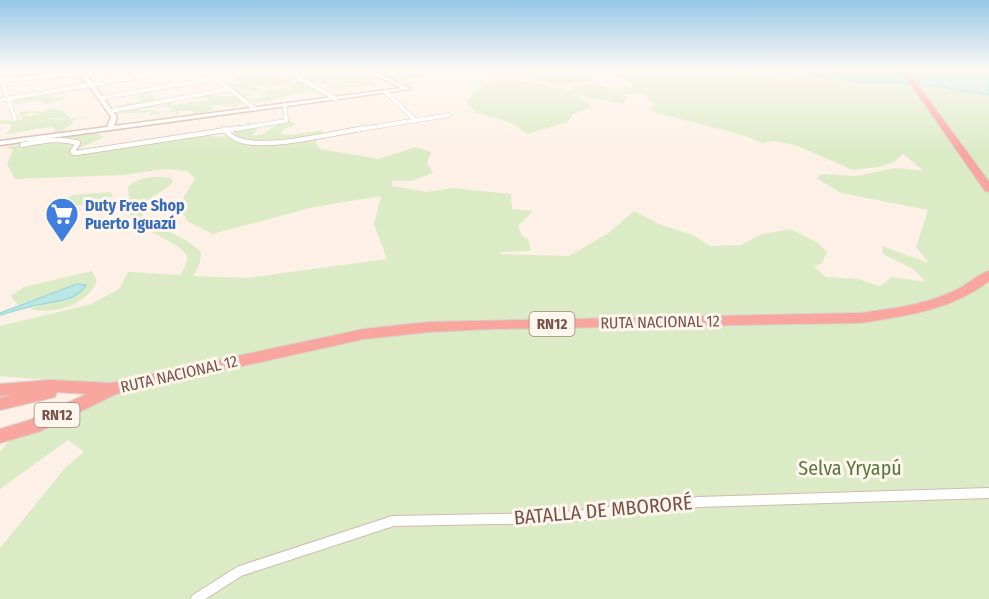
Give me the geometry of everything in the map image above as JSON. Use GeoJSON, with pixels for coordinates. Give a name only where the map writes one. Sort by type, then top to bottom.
{"type":"FeatureCollection","features":[{"type":"Feature","properties":{"kind":"highway"},"geometry":{"type":"LineString","coordinates":[[923,98],[989,189]]}},
{"type":"Feature","properties":{"kind":"highway","name":"RUTA NACIONAL 12"},"geometry":{"type":"LineString","coordinates":[[0,436],[35,426],[112,389],[364,334],[429,327],[860,318],[906,311],[938,303],[964,294],[989,275]]}},
{"type":"Feature","properties":{"kind":"highway","name":"RUTA NACIONAL 12"},"geometry":{"type":"LineString","coordinates":[[0,390],[51,386],[112,389]]}},
{"type":"Feature","properties":{"kind":"highway","name":"RUTA NACIONAL 12"},"geometry":{"type":"LineString","coordinates":[[0,404],[74,387]]}},
{"type":"Feature","properties":{"kind":"main road"},"geometry":{"type":"LineString","coordinates":[[102,98],[114,117],[110,128]]}},
{"type":"Feature","properties":{"kind":"main road"},"geometry":{"type":"LineString","coordinates":[[0,143],[343,98]]}},
{"type":"Feature","properties":{"kind":"street"},"geometry":{"type":"LineString","coordinates":[[0,99],[9,98],[15,119]]}},
{"type":"Feature","properties":{"kind":"street"},"geometry":{"type":"LineString","coordinates":[[111,111],[181,98]]}},
{"type":"Feature","properties":{"kind":"street"},"geometry":{"type":"LineString","coordinates":[[241,98],[255,109]]}},
{"type":"Feature","properties":{"kind":"street"},"geometry":{"type":"LineString","coordinates":[[392,98],[416,121]]}},
{"type":"Feature","properties":{"kind":"street"},"geometry":{"type":"LineString","coordinates":[[22,145],[57,140],[73,141],[78,143],[72,152],[75,153],[286,121],[285,105]]}},
{"type":"Feature","properties":{"kind":"street"},"geometry":{"type":"LineString","coordinates":[[224,129],[232,137],[257,143],[449,115]]}},
{"type":"Feature","properties":{"kind":"street","name":"BATALLA DE MBORORÉ"},"geometry":{"type":"LineString","coordinates":[[196,599],[240,571],[393,521],[557,519],[699,502],[989,493]]}},
{"type":"Feature","properties":{"kind":"green space"},"geometry":{"type":"Polygon","coordinates":[[[64,98],[61,101],[47,104],[36,100],[14,105],[14,99],[64,98]]]}},
{"type":"Feature","properties":{"kind":"green space"},"geometry":{"type":"Polygon","coordinates":[[[137,98],[162,100],[158,105],[170,104],[164,103],[174,101],[173,105],[183,103],[184,105],[190,102],[206,101],[207,98],[237,98],[243,103],[236,107],[212,105],[210,106],[214,110],[188,116],[193,111],[179,111],[180,114],[176,115],[176,112],[167,113],[173,108],[160,106],[140,109],[140,111],[154,110],[163,114],[115,113],[118,112],[115,106],[142,102],[137,98]]]}},
{"type":"Feature","properties":{"kind":"green space"},"geometry":{"type":"Polygon","coordinates":[[[256,98],[281,98],[260,102],[244,99],[256,98]]]}},
{"type":"Feature","properties":{"kind":"green space"},"geometry":{"type":"Polygon","coordinates":[[[469,98],[580,98],[593,107],[573,114],[567,122],[528,134],[507,121],[478,113],[469,106],[466,100],[469,98]]]}},
{"type":"Feature","properties":{"kind":"green space"},"geometry":{"type":"Polygon","coordinates":[[[591,98],[626,98],[623,104],[591,98]]]}},
{"type":"Feature","properties":{"kind":"green space","name":"Selva Yryapú"},"geometry":{"type":"Polygon","coordinates":[[[649,98],[989,98],[989,599],[0,599],[0,548],[66,467],[84,452],[68,440],[0,489],[0,452],[11,438],[77,410],[93,384],[0,376],[0,326],[91,304],[119,289],[128,272],[180,275],[187,262],[185,252],[131,221],[128,187],[132,183],[160,177],[171,178],[173,181],[142,206],[143,216],[187,241],[201,252],[200,263],[193,276],[246,278],[387,259],[374,224],[381,196],[314,207],[212,234],[189,222],[180,210],[184,196],[195,179],[187,171],[164,169],[123,175],[15,179],[7,164],[13,150],[6,147],[96,133],[104,137],[78,149],[92,151],[120,144],[190,135],[228,137],[250,122],[259,127],[251,136],[263,134],[285,119],[297,124],[283,130],[281,134],[290,135],[322,130],[324,135],[315,142],[320,149],[379,159],[416,147],[431,152],[427,163],[433,173],[411,181],[392,181],[392,186],[427,192],[452,188],[511,194],[512,209],[533,211],[518,226],[522,236],[528,239],[531,251],[501,252],[501,254],[569,256],[607,234],[634,211],[661,225],[693,235],[710,246],[741,245],[762,234],[791,229],[817,242],[827,252],[822,263],[814,267],[826,277],[858,279],[880,286],[892,277],[926,282],[913,269],[883,254],[882,246],[929,263],[916,247],[928,210],[841,193],[816,178],[822,174],[856,176],[895,168],[924,171],[903,154],[894,162],[879,167],[853,170],[795,145],[774,141],[762,143],[743,135],[656,113],[649,109],[656,104],[649,101],[649,98]]]}},
{"type":"Feature","properties":{"kind":"green space"},"geometry":{"type":"Polygon","coordinates":[[[63,110],[69,116],[68,118],[44,118],[65,119],[87,116],[72,121],[73,123],[63,130],[66,131],[55,134],[54,127],[50,127],[8,134],[6,133],[11,129],[11,124],[0,124],[0,121],[21,120],[23,116],[44,114],[29,113],[20,116],[18,114],[22,112],[63,110]]]}},
{"type":"Feature","properties":{"kind":"green space"},"geometry":{"type":"Polygon","coordinates":[[[111,192],[113,196],[88,204],[61,206],[60,202],[73,195],[111,192]]]}},
{"type":"Feature","properties":{"kind":"green space"},"geometry":{"type":"Polygon","coordinates":[[[92,271],[97,281],[92,289],[78,302],[69,306],[49,311],[30,309],[77,284],[18,305],[11,296],[24,287],[92,271]]]}},
{"type":"Feature","properties":{"kind":"water"},"geometry":{"type":"Polygon","coordinates":[[[77,284],[86,285],[72,297],[0,315],[0,313],[77,284]]]}},
{"type":"Feature","properties":{"kind":"place","name":"Duty Free Shop Puerto Iguazú"},"geometry":{"type":"Point","coordinates":[62,243]}}]}
